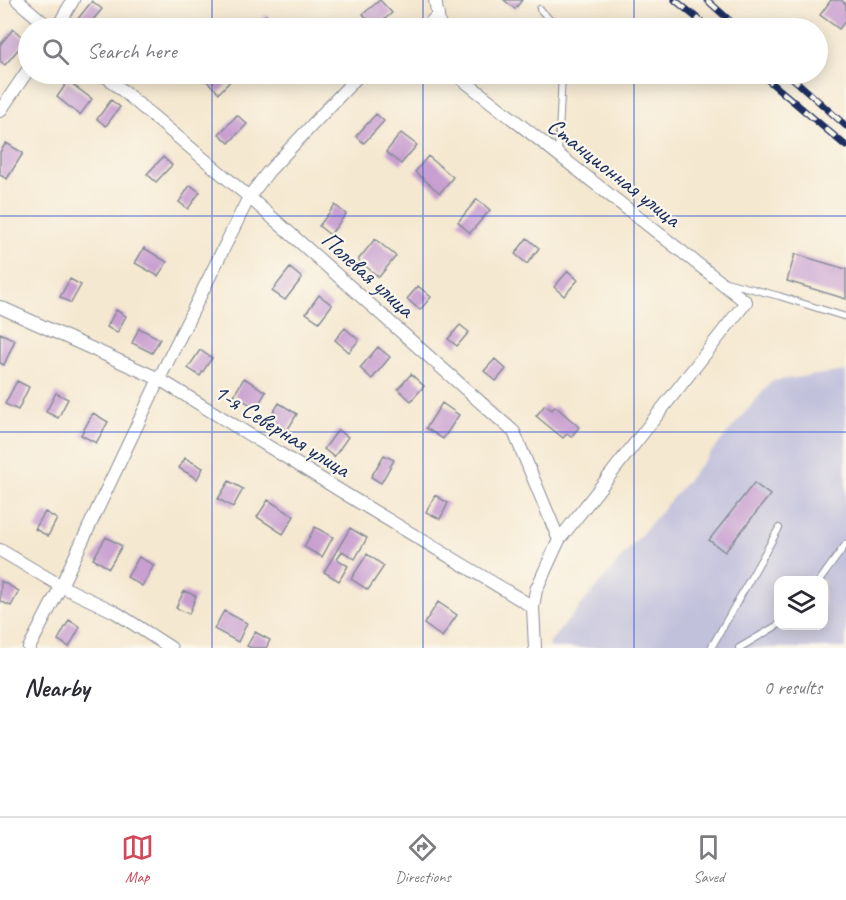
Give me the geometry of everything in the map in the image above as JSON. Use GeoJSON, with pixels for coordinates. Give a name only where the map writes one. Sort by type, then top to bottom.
{"type":"FeatureCollection","features":[{"type":"Feature","properties":{"kind":"street"},"geometry":{"type":"LineString","coordinates":[[16,0],[38,18]]}},
{"type":"Feature","properties":{"kind":"street"},"geometry":{"type":"LineString","coordinates":[[63,18],[73,0]]}},
{"type":"Feature","properties":{"kind":"street"},"geometry":{"type":"LineString","coordinates":[[435,0],[438,18]]}},
{"type":"Feature","properties":{"kind":"street"},"geometry":{"type":"LineString","coordinates":[[435,18],[438,15]]}},
{"type":"Feature","properties":{"kind":"street"},"geometry":{"type":"LineString","coordinates":[[0,111],[18,84]]}},
{"type":"Feature","properties":{"kind":"street","name":"Полевая улица"},"geometry":{"type":"LineString","coordinates":[[115,84],[249,197],[514,432],[559,540]]}},
{"type":"Feature","properties":{"kind":"street"},"geometry":{"type":"LineString","coordinates":[[29,648],[249,197],[268,172],[351,84]]}},
{"type":"Feature","properties":{"kind":"street","name":"Станционная улица"},"geometry":{"type":"LineString","coordinates":[[468,84],[746,302],[559,540]]}},
{"type":"Feature","properties":{"kind":"street","name":"1-я Северная улица"},"geometry":{"type":"LineString","coordinates":[[0,307],[159,379],[533,607]]}},
{"type":"Feature","properties":{"kind":"street"},"geometry":{"type":"LineString","coordinates":[[535,648],[533,607],[536,590],[559,540]]}},
{"type":"Feature","properties":{"kind":"street"},"geometry":{"type":"LineString","coordinates":[[0,550],[61,586],[115,612],[171,648]]}},
{"type":"Feature","properties":{"kind":"lane"},"geometry":{"type":"LineString","coordinates":[[540,9],[548,18]]}},
{"type":"Feature","properties":{"kind":"lane"},"geometry":{"type":"LineString","coordinates":[[558,154],[562,84]]}},
{"type":"Feature","properties":{"kind":"lane"},"geometry":{"type":"LineString","coordinates":[[718,280],[846,317]]}},
{"type":"Feature","properties":{"kind":"lane"},"geometry":{"type":"LineString","coordinates":[[711,648],[779,528]]}},
{"type":"Feature","properties":{"kind":"lane"},"geometry":{"type":"LineString","coordinates":[[823,576],[846,544]]}},
{"type":"Feature","properties":{"kind":"lane"},"geometry":{"type":"LineString","coordinates":[[739,648],[774,627]]}},
{"type":"Feature","properties":{"kind":"shaded area"},"geometry":{"type":"Polygon","coordinates":[[[846,371],[846,648],[551,648],[548,644],[772,381],[846,371]]]}},
{"type":"Feature","properties":{"kind":"building"},"geometry":{"type":"Polygon","coordinates":[[[380,0],[392,13],[386,18],[366,18],[363,14],[380,0]]]}},
{"type":"Feature","properties":{"kind":"building"},"geometry":{"type":"Polygon","coordinates":[[[504,0],[522,0],[515,9],[504,0]]]}},
{"type":"Feature","properties":{"kind":"building"},"geometry":{"type":"Polygon","coordinates":[[[831,0],[841,0],[846,4],[846,20],[839,29],[828,21],[828,18],[820,15],[831,0]]]}},
{"type":"Feature","properties":{"kind":"building"},"geometry":{"type":"Polygon","coordinates":[[[92,1],[102,9],[94,18],[79,18],[92,1]]]}},
{"type":"Feature","properties":{"kind":"building"},"geometry":{"type":"Polygon","coordinates":[[[13,29],[18,33],[18,50],[5,65],[0,61],[0,45],[13,29]]]}},
{"type":"Feature","properties":{"kind":"building"},"geometry":{"type":"Polygon","coordinates":[[[66,84],[72,84],[92,99],[80,115],[57,97],[66,84]]]}},
{"type":"Feature","properties":{"kind":"building"},"geometry":{"type":"Polygon","coordinates":[[[210,84],[227,84],[219,93],[210,84]]]}},
{"type":"Feature","properties":{"kind":"building"},"geometry":{"type":"Polygon","coordinates":[[[111,100],[120,107],[106,126],[97,119],[111,100]]]}},
{"type":"Feature","properties":{"kind":"building"},"geometry":{"type":"Polygon","coordinates":[[[376,114],[384,121],[364,143],[356,136],[376,114]]]}},
{"type":"Feature","properties":{"kind":"building"},"geometry":{"type":"Polygon","coordinates":[[[237,115],[247,124],[229,143],[219,134],[237,115]]]}},
{"type":"Feature","properties":{"kind":"building"},"geometry":{"type":"Polygon","coordinates":[[[401,133],[417,145],[401,164],[386,152],[401,133]]]}},
{"type":"Feature","properties":{"kind":"building"},"geometry":{"type":"Polygon","coordinates":[[[6,143],[23,153],[7,179],[0,175],[0,152],[6,143]]]}},
{"type":"Feature","properties":{"kind":"building"},"geometry":{"type":"Polygon","coordinates":[[[428,156],[453,177],[440,193],[415,172],[428,156]]]}},
{"type":"Feature","properties":{"kind":"building"},"geometry":{"type":"Polygon","coordinates":[[[163,157],[172,165],[156,182],[147,174],[163,157]]]}},
{"type":"Feature","properties":{"kind":"building"},"geometry":{"type":"Polygon","coordinates":[[[190,185],[200,192],[188,209],[179,202],[190,185]]]}},
{"type":"Feature","properties":{"kind":"building"},"geometry":{"type":"Polygon","coordinates":[[[477,199],[490,210],[470,233],[458,222],[477,199]]]}},
{"type":"Feature","properties":{"kind":"building"},"geometry":{"type":"Polygon","coordinates":[[[335,205],[346,214],[330,235],[319,226],[335,205]]]}},
{"type":"Feature","properties":{"kind":"building"},"geometry":{"type":"Polygon","coordinates":[[[527,238],[539,248],[527,264],[515,254],[527,238]]]}},
{"type":"Feature","properties":{"kind":"building"},"geometry":{"type":"Polygon","coordinates":[[[375,239],[396,256],[379,277],[358,260],[375,239]]]}},
{"type":"Feature","properties":{"kind":"building"},"geometry":{"type":"Polygon","coordinates":[[[144,248],[167,262],[158,276],[135,263],[144,248]]]}},
{"type":"Feature","properties":{"kind":"building"},"geometry":{"type":"Polygon","coordinates":[[[795,254],[846,269],[846,299],[787,281],[795,254]]]}},
{"type":"Feature","properties":{"kind":"building"},"geometry":{"type":"Polygon","coordinates":[[[290,268],[302,278],[285,300],[272,291],[290,268]]]}},
{"type":"Feature","properties":{"kind":"building"},"geometry":{"type":"Polygon","coordinates":[[[568,271],[578,280],[564,296],[554,287],[568,271]]]}},
{"type":"Feature","properties":{"kind":"building"},"geometry":{"type":"Polygon","coordinates":[[[70,279],[81,285],[71,303],[60,297],[70,279]]]}},
{"type":"Feature","properties":{"kind":"building"},"geometry":{"type":"Polygon","coordinates":[[[418,286],[431,297],[420,310],[407,299],[418,286]]]}},
{"type":"Feature","properties":{"kind":"building"},"geometry":{"type":"Polygon","coordinates":[[[319,295],[332,305],[319,322],[306,313],[319,295]]]}},
{"type":"Feature","properties":{"kind":"building"},"geometry":{"type":"Polygon","coordinates":[[[116,310],[126,316],[117,333],[107,327],[116,310]]]}},
{"type":"Feature","properties":{"kind":"building"},"geometry":{"type":"Polygon","coordinates":[[[460,325],[469,332],[457,346],[448,339],[460,325]]]}},
{"type":"Feature","properties":{"kind":"building"},"geometry":{"type":"Polygon","coordinates":[[[139,328],[160,339],[152,353],[132,343],[139,328]]]}},
{"type":"Feature","properties":{"kind":"building"},"geometry":{"type":"Polygon","coordinates":[[[345,328],[359,340],[349,352],[335,340],[345,328]]]}},
{"type":"Feature","properties":{"kind":"building"},"geometry":{"type":"Polygon","coordinates":[[[0,333],[15,340],[4,365],[0,363],[0,333]]]}},
{"type":"Feature","properties":{"kind":"building"},"geometry":{"type":"Polygon","coordinates":[[[378,347],[390,357],[372,379],[360,368],[378,347]]]}},
{"type":"Feature","properties":{"kind":"building"},"geometry":{"type":"Polygon","coordinates":[[[200,350],[212,358],[200,376],[188,368],[200,350]]]}},
{"type":"Feature","properties":{"kind":"building"},"geometry":{"type":"Polygon","coordinates":[[[495,359],[506,369],[496,381],[484,371],[495,359]]]}},
{"type":"Feature","properties":{"kind":"building"},"geometry":{"type":"Polygon","coordinates":[[[411,374],[424,386],[411,401],[398,389],[411,374]]]}},
{"type":"Feature","properties":{"kind":"building"},"geometry":{"type":"Polygon","coordinates":[[[244,378],[266,392],[256,408],[234,395],[244,378]]]}},
{"type":"Feature","properties":{"kind":"building"},"geometry":{"type":"Polygon","coordinates":[[[17,381],[29,387],[18,410],[5,404],[17,381]]]}},
{"type":"Feature","properties":{"kind":"building"},"geometry":{"type":"Polygon","coordinates":[[[56,393],[68,399],[58,418],[46,412],[56,393]]]}},
{"type":"Feature","properties":{"kind":"building"},"geometry":{"type":"Polygon","coordinates":[[[279,403],[297,414],[287,431],[269,419],[279,403]]]}},
{"type":"Feature","properties":{"kind":"building"},"geometry":{"type":"Polygon","coordinates":[[[442,403],[459,415],[443,439],[426,428],[442,403]]]}},
{"type":"Feature","properties":{"kind":"building"},"geometry":{"type":"Polygon","coordinates":[[[545,405],[552,410],[555,406],[579,427],[571,437],[567,434],[563,438],[536,416],[545,405]]]}},
{"type":"Feature","properties":{"kind":"building"},"geometry":{"type":"Polygon","coordinates":[[[93,413],[108,422],[96,443],[81,435],[93,413]]]}},
{"type":"Feature","properties":{"kind":"building"},"geometry":{"type":"Polygon","coordinates":[[[338,430],[348,437],[334,457],[324,449],[338,430]]]}},
{"type":"Feature","properties":{"kind":"building"},"geometry":{"type":"Polygon","coordinates":[[[384,455],[394,460],[381,483],[371,477],[384,455]]]}},
{"type":"Feature","properties":{"kind":"building"},"geometry":{"type":"Polygon","coordinates":[[[185,458],[203,468],[197,479],[179,468],[185,458]]]}},
{"type":"Feature","properties":{"kind":"building"},"geometry":{"type":"Polygon","coordinates":[[[229,481],[243,489],[233,507],[218,499],[229,481]]]}},
{"type":"Feature","properties":{"kind":"building"},"geometry":{"type":"Polygon","coordinates":[[[754,483],[770,495],[725,552],[709,540],[754,483]]]}},
{"type":"Feature","properties":{"kind":"building"},"geometry":{"type":"Polygon","coordinates":[[[435,495],[448,503],[440,519],[426,512],[435,495]]]}},
{"type":"Feature","properties":{"kind":"building"},"geometry":{"type":"Polygon","coordinates":[[[268,500],[294,516],[283,534],[257,517],[268,500]]]}},
{"type":"Feature","properties":{"kind":"building"},"geometry":{"type":"Polygon","coordinates":[[[45,512],[57,519],[48,536],[35,529],[45,512]]]}},
{"type":"Feature","properties":{"kind":"building"},"geometry":{"type":"Polygon","coordinates":[[[315,527],[333,537],[322,557],[304,547],[315,527]]]}},
{"type":"Feature","properties":{"kind":"building"},"geometry":{"type":"Polygon","coordinates":[[[350,528],[367,538],[355,559],[342,551],[337,559],[348,566],[339,581],[324,572],[350,528]]]}},
{"type":"Feature","properties":{"kind":"building"},"geometry":{"type":"Polygon","coordinates":[[[106,537],[122,546],[109,568],[93,559],[106,537]]]}},
{"type":"Feature","properties":{"kind":"building"},"geometry":{"type":"Polygon","coordinates":[[[367,554],[384,566],[368,590],[351,579],[367,554]]]}},
{"type":"Feature","properties":{"kind":"building"},"geometry":{"type":"Polygon","coordinates":[[[139,557],[154,565],[142,586],[127,577],[139,557]]]}},
{"type":"Feature","properties":{"kind":"building"},"geometry":{"type":"Polygon","coordinates":[[[1,581],[19,591],[11,606],[0,601],[1,581]]]}},
{"type":"Feature","properties":{"kind":"building"},"geometry":{"type":"Polygon","coordinates":[[[184,591],[196,596],[189,614],[176,608],[184,591]]]}},
{"type":"Feature","properties":{"kind":"building"},"geometry":{"type":"Polygon","coordinates":[[[438,602],[457,615],[442,637],[424,624],[438,602]]]}},
{"type":"Feature","properties":{"kind":"building"},"geometry":{"type":"Polygon","coordinates":[[[224,611],[247,623],[238,642],[214,629],[224,611]]]}},
{"type":"Feature","properties":{"kind":"building"},"geometry":{"type":"Polygon","coordinates":[[[69,620],[80,627],[69,647],[58,640],[69,620]]]}},
{"type":"Feature","properties":{"kind":"building"},"geometry":{"type":"Polygon","coordinates":[[[255,632],[270,640],[266,648],[247,646],[255,632]]]}},
{"type":"Feature","properties":{"kind":"railway"},"geometry":{"type":"LineString","coordinates":[[675,0],[697,18]]}},
{"type":"Feature","properties":{"kind":"railway"},"geometry":{"type":"LineString","coordinates":[[707,0],[727,18]]}},
{"type":"Feature","properties":{"kind":"railway"},"geometry":{"type":"LineString","coordinates":[[773,84],[846,146]]}},
{"type":"Feature","properties":{"kind":"railway"},"geometry":{"type":"LineString","coordinates":[[799,84],[846,126]]}}]}
